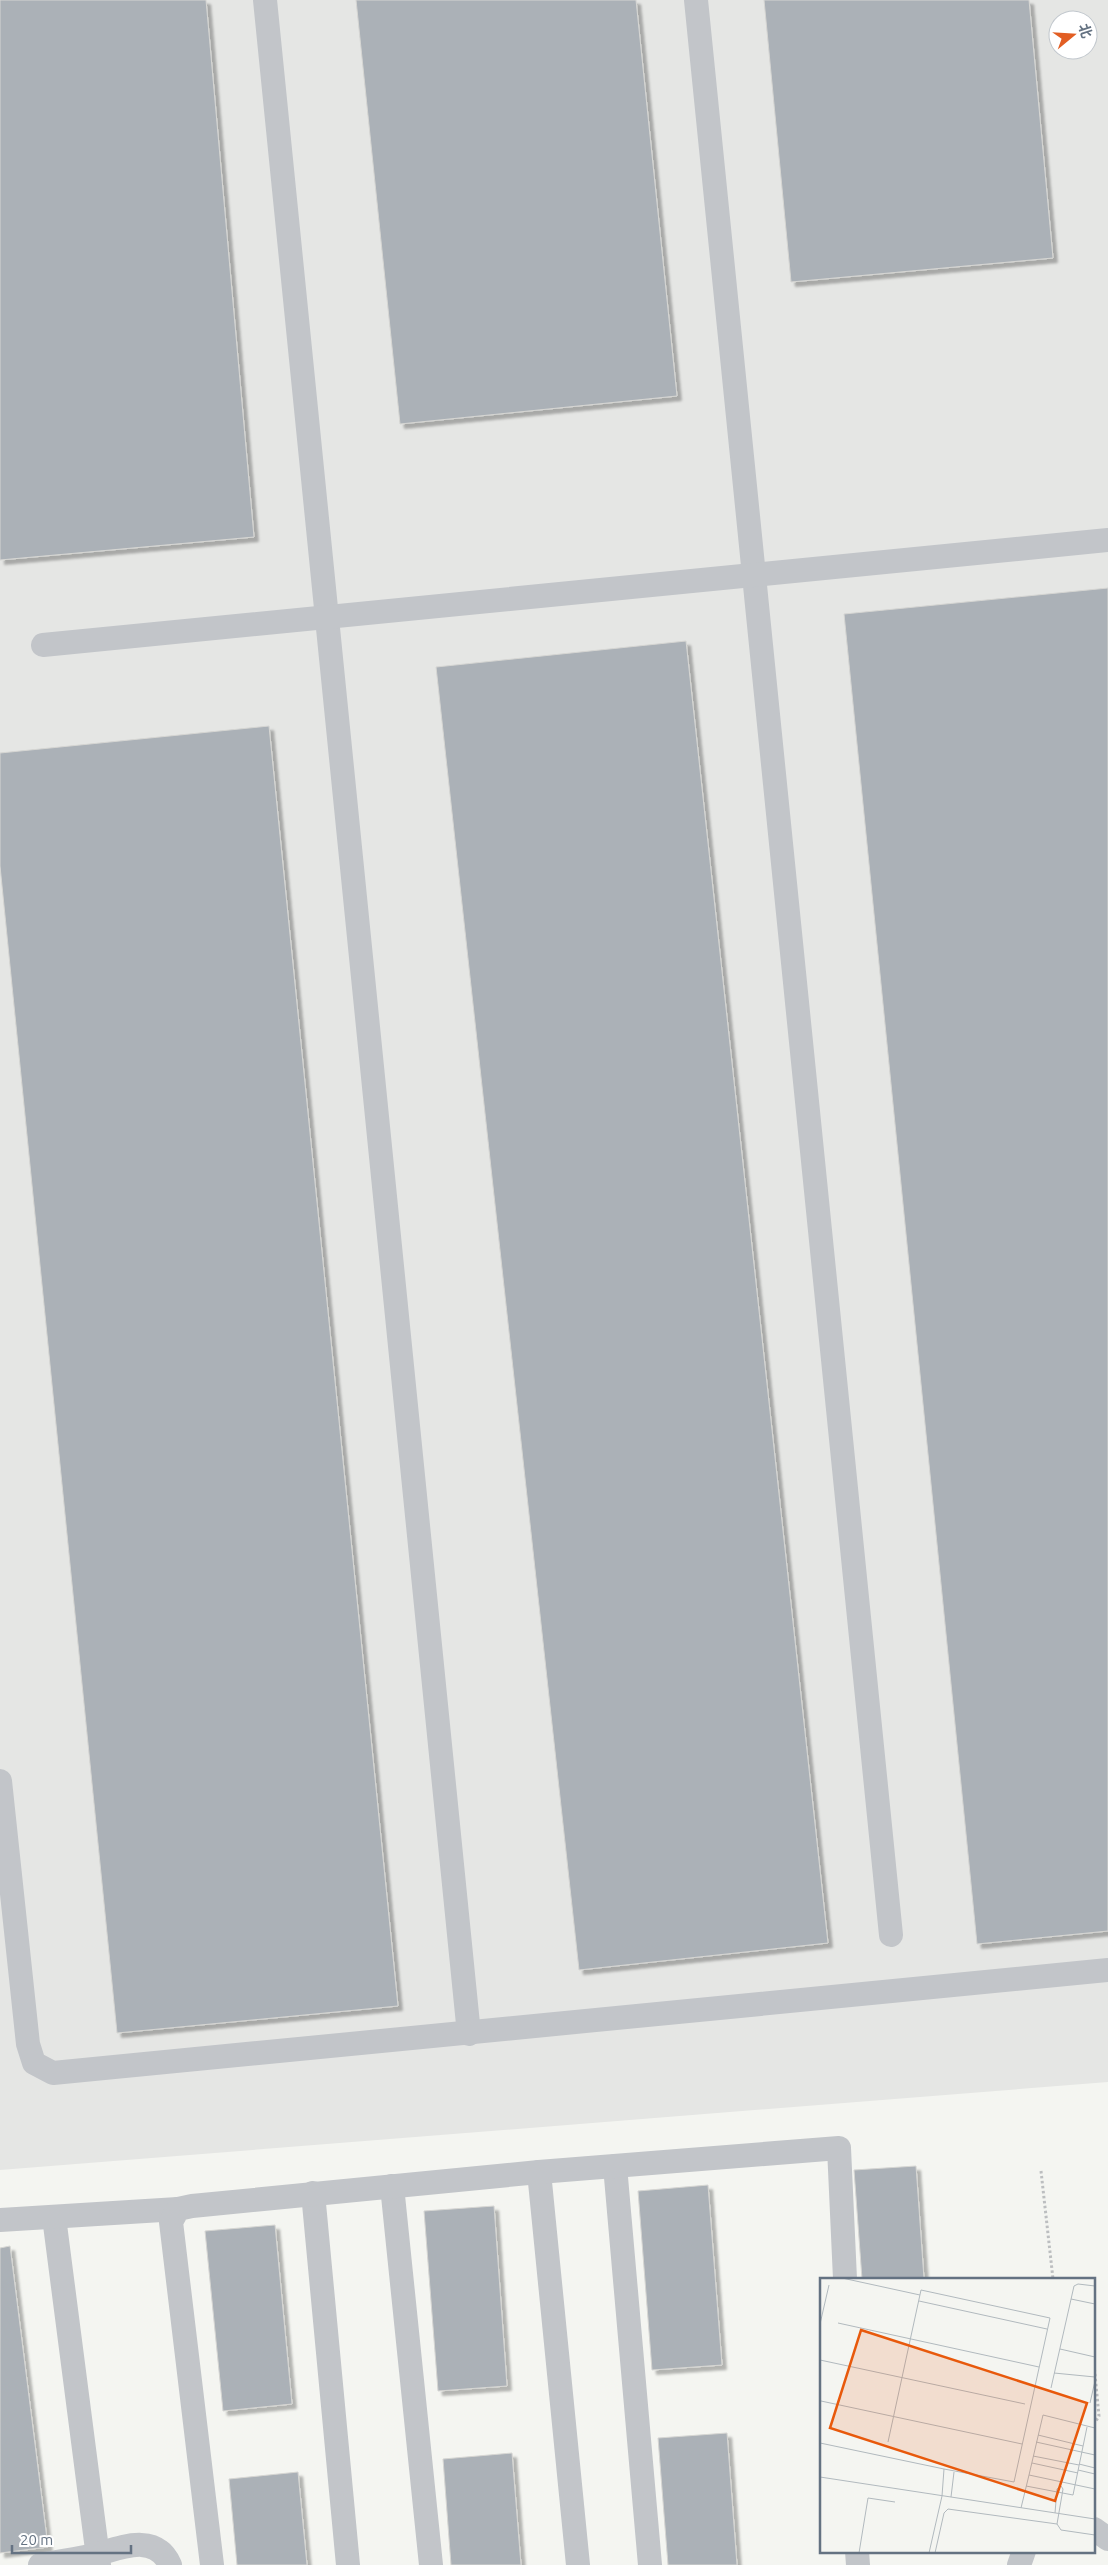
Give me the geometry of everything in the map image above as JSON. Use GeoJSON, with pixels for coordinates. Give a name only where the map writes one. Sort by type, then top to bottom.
{"type":"FeatureCollection","features":[{"type":"Feature","properties":{"kind":"lane"},"geometry":{"type":"LineString","coordinates":[[265,0],[469,2034]]}},
{"type":"Feature","properties":{"kind":"lane"},"geometry":{"type":"LineString","coordinates":[[696,0],[891,1935]]}},
{"type":"Feature","properties":{"kind":"lane"},"geometry":{"type":"LineString","coordinates":[[43,645],[1108,540]]}},
{"type":"Feature","properties":{"kind":"lane"},"geometry":{"type":"LineString","coordinates":[[0,1781],[28,2044],[34,2063],[53,2073],[469,2034],[1108,1970]]}},
{"type":"Feature","properties":{"kind":"lane"},"geometry":{"type":"LineString","coordinates":[[0,2220],[178,2209],[313,2193],[539,2172],[839,2148],[845,2278]]}},
{"type":"Feature","properties":{"kind":"lane"},"geometry":{"type":"LineString","coordinates":[[615,2166],[650,2565]]}},
{"type":"Feature","properties":{"kind":"lane"},"geometry":{"type":"LineString","coordinates":[[539,2172],[578,2565]]}},
{"type":"Feature","properties":{"kind":"lane"},"geometry":{"type":"LineString","coordinates":[[392,2186],[431,2565]]}},
{"type":"Feature","properties":{"kind":"lane"},"geometry":{"type":"LineString","coordinates":[[313,2193],[348,2565]]}},
{"type":"Feature","properties":{"kind":"lane"},"geometry":{"type":"LineString","coordinates":[[178,2209],[171,2222],[207,2564]]}},
{"type":"Feature","properties":{"kind":"lane"},"geometry":{"type":"LineString","coordinates":[[54,2217],[98,2560]]}},
{"type":"Feature","properties":{"kind":"lane"},"geometry":{"type":"LineString","coordinates":[[1096,2530],[1108,2538]]}},
{"type":"Feature","properties":{"kind":"lane"},"geometry":{"type":"LineString","coordinates":[[40,2565],[98,2560],[124,2545],[147,2546],[166,2556],[170,2565]]}},
{"type":"Feature","properties":{"kind":"lane"},"geometry":{"type":"LineString","coordinates":[[857,2552],[858,2565]]}},
{"type":"Feature","properties":{"kind":"lane"},"geometry":{"type":"LineString","coordinates":[[1019,2565],[1024,2552]]}},
{"type":"Feature","properties":{"kind":"path"},"geometry":{"type":"LineString","coordinates":[[1041,2171],[1053,2278]]}},
{"type":"Feature","properties":{"kind":"path"},"geometry":{"type":"LineString","coordinates":[[1096,2385],[1099,2416],[1096,2421]]}},
{"type":"Feature","properties":{"kind":"shaded area"},"geometry":{"type":"Polygon","coordinates":[[[0,0],[1108,0],[1108,2082],[0,2170],[0,0]]]}},
{"type":"Feature","properties":{"kind":"building"},"geometry":{"type":"Polygon","coordinates":[[[0,0],[206,0],[254,537],[0,560],[0,0]]]}},
{"type":"Feature","properties":{"kind":"building"},"geometry":{"type":"Polygon","coordinates":[[[356,0],[636,0],[677,396],[400,424],[356,0]]]}},
{"type":"Feature","properties":{"kind":"building"},"geometry":{"type":"Polygon","coordinates":[[[764,0],[1029,0],[1053,258],[791,282],[764,0]]]}},
{"type":"Feature","properties":{"kind":"building"},"geometry":{"type":"Polygon","coordinates":[[[1108,588],[1108,1931],[977,1944],[844,614],[1108,588]]]}},
{"type":"Feature","properties":{"kind":"building"},"geometry":{"type":"Polygon","coordinates":[[[686,641],[828,1943],[579,1970],[436,667],[686,641]]]}},
{"type":"Feature","properties":{"kind":"building"},"geometry":{"type":"Polygon","coordinates":[[[269,726],[398,2006],[117,2033],[0,866],[0,753],[269,726]]]}},
{"type":"Feature","properties":{"kind":"building"},"geometry":{"type":"Polygon","coordinates":[[[916,2166],[924,2278],[862,2278],[854,2170],[916,2166]]]}},
{"type":"Feature","properties":{"kind":"building"},"geometry":{"type":"Polygon","coordinates":[[[708,2185],[722,2365],[652,2370],[638,2191],[708,2185]]]}},
{"type":"Feature","properties":{"kind":"building"},"geometry":{"type":"Polygon","coordinates":[[[494,2206],[507,2386],[438,2391],[424,2211],[494,2206]]]}},
{"type":"Feature","properties":{"kind":"building"},"geometry":{"type":"Polygon","coordinates":[[[275,2225],[292,2404],[223,2411],[205,2231],[275,2225]]]}},
{"type":"Feature","properties":{"kind":"building"},"geometry":{"type":"Polygon","coordinates":[[[10,2246],[48,2547],[0,2553],[0,2248],[10,2246]]]}},
{"type":"Feature","properties":{"kind":"building"},"geometry":{"type":"Polygon","coordinates":[[[727,2433],[737,2565],[668,2565],[658,2438],[727,2433]]]}},
{"type":"Feature","properties":{"kind":"building"},"geometry":{"type":"Polygon","coordinates":[[[512,2453],[521,2565],[451,2565],[443,2459],[512,2453]]]}},
{"type":"Feature","properties":{"kind":"building"},"geometry":{"type":"Polygon","coordinates":[[[298,2472],[307,2565],[237,2565],[229,2479],[298,2472]]]}}]}
